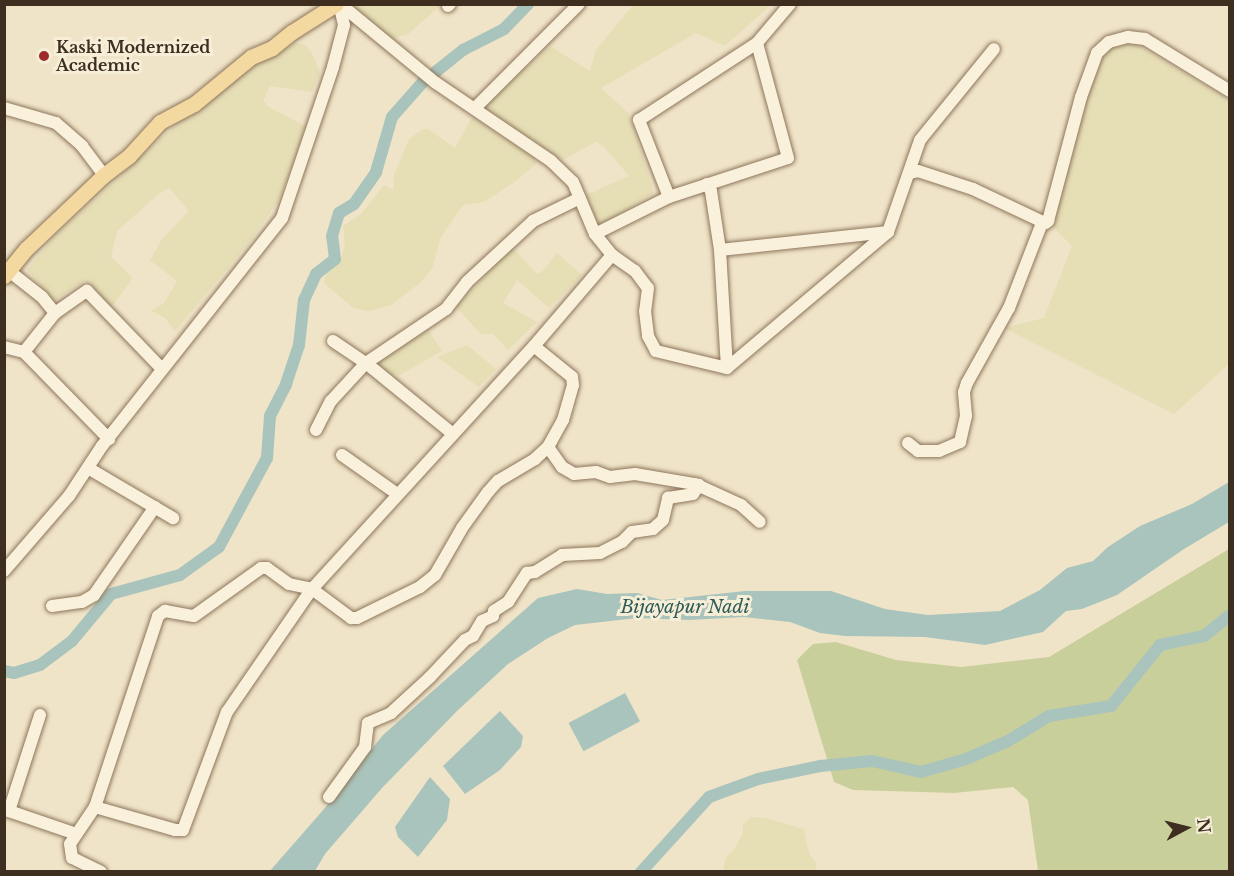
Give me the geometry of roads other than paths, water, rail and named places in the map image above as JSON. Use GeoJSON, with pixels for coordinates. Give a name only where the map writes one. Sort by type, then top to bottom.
{"type":"FeatureCollection","features":[{"type":"Feature","properties":{"kind":"main road"},"geometry":{"type":"LineString","coordinates":[[7,274],[26,249],[104,175],[129,156],[160,122],[201,100],[251,57],[272,48],[292,32],[338,4]]}},
{"type":"Feature","properties":{"kind":"street"},"geometry":{"type":"LineString","coordinates":[[338,4],[436,83],[551,161],[573,182],[595,234],[612,255],[635,271],[648,288],[645,311],[648,336],[656,351],[727,368]]}},
{"type":"Feature","properties":{"kind":"street"},"geometry":{"type":"LineString","coordinates":[[4,571],[43,528],[162,369],[282,218],[333,67],[344,25],[338,4]]}},
{"type":"Feature","properties":{"kind":"street"},"geometry":{"type":"LineString","coordinates":[[475,108],[579,4]]}},
{"type":"Feature","properties":{"kind":"street"},"geometry":{"type":"LineString","coordinates":[[669,196],[639,120],[757,43],[790,4]]}},
{"type":"Feature","properties":{"kind":"street"},"geometry":{"type":"LineString","coordinates":[[910,173],[918,171],[973,189],[1042,223],[1048,221],[1081,97],[1097,53],[1109,42],[1128,37],[1145,39],[1230,91]]}},
{"type":"Feature","properties":{"kind":"street"},"geometry":{"type":"LineString","coordinates":[[595,234],[669,196],[788,158],[757,43]]}},
{"type":"Feature","properties":{"kind":"street"},"geometry":{"type":"LineString","coordinates":[[727,368],[888,232],[921,140],[994,49]]}},
{"type":"Feature","properties":{"kind":"street"},"geometry":{"type":"LineString","coordinates":[[4,108],[56,123],[82,146],[104,175]]}},
{"type":"Feature","properties":{"kind":"street"},"geometry":{"type":"LineString","coordinates":[[707,184],[711,191],[720,250],[727,368]]}},
{"type":"Feature","properties":{"kind":"street"},"geometry":{"type":"LineString","coordinates":[[316,430],[331,401],[366,363],[446,309],[467,282],[533,220],[580,198]]}},
{"type":"Feature","properties":{"kind":"street"},"geometry":{"type":"LineString","coordinates":[[908,443],[918,452],[939,452],[960,442],[966,416],[964,392],[1009,308],[1042,223]]}},
{"type":"Feature","properties":{"kind":"street"},"geometry":{"type":"LineString","coordinates":[[720,250],[888,232]]}},
{"type":"Feature","properties":{"kind":"street"},"geometry":{"type":"LineString","coordinates":[[95,807],[175,831],[183,830],[227,712],[312,589],[534,346],[612,255]]}},
{"type":"Feature","properties":{"kind":"street"},"geometry":{"type":"LineString","coordinates":[[7,274],[42,297],[55,313]]}},
{"type":"Feature","properties":{"kind":"street"},"geometry":{"type":"LineString","coordinates":[[24,352],[55,313],[87,291],[162,369]]}},
{"type":"Feature","properties":{"kind":"street"},"geometry":{"type":"LineString","coordinates":[[333,341],[366,363],[453,434]]}},
{"type":"Feature","properties":{"kind":"street"},"geometry":{"type":"LineString","coordinates":[[101,872],[72,858],[70,844],[95,807],[162,613],[194,616],[261,568],[267,568],[289,584],[312,589],[351,618],[357,618],[420,587],[435,575],[462,528],[488,492],[498,481],[536,459],[548,447],[563,420],[573,381],[534,346]]}},
{"type":"Feature","properties":{"kind":"street"},"geometry":{"type":"LineString","coordinates":[[4,347],[24,352],[109,439]]}},
{"type":"Feature","properties":{"kind":"street"},"geometry":{"type":"LineString","coordinates":[[548,447],[562,467],[574,474],[596,472],[610,477],[640,475],[699,485],[741,505],[760,522]]}},
{"type":"Feature","properties":{"kind":"street"},"geometry":{"type":"LineString","coordinates":[[342,455],[397,494]]}},
{"type":"Feature","properties":{"kind":"street"},"geometry":{"type":"LineString","coordinates":[[88,468],[173,518]]}},
{"type":"Feature","properties":{"kind":"street"},"geometry":{"type":"LineString","coordinates":[[329,797],[365,747],[368,723],[391,713],[412,691],[430,678],[465,640],[472,636],[482,621],[493,616],[494,611],[508,602],[527,573],[535,572],[562,555],[600,553],[622,542],[632,532],[652,529],[663,520],[668,498],[693,494],[699,485]]}},
{"type":"Feature","properties":{"kind":"street"},"geometry":{"type":"LineString","coordinates":[[52,606],[82,602],[94,595],[155,507]]}},
{"type":"Feature","properties":{"kind":"street"},"geometry":{"type":"LineString","coordinates":[[40,715],[9,811],[76,834]]}},
{"type":"Feature","properties":{"kind":"water","name":"Bijayapur Nadi"},"geometry":{"type":"Polygon","coordinates":[[[1229,482],[1229,522],[1184,549],[1117,595],[1082,609],[1066,611],[1043,632],[985,645],[925,637],[845,636],[820,633],[790,622],[744,617],[689,620],[637,618],[575,625],[548,638],[508,664],[457,711],[382,788],[325,854],[315,871],[269,872],[324,809],[383,735],[538,598],[577,589],[607,594],[637,593],[662,600],[745,591],[831,591],[885,609],[928,615],[1000,611],[1040,590],[1067,568],[1093,561],[1108,547],[1140,526],[1192,504],[1229,482]]]}},
{"type":"Feature","properties":{"kind":"water"},"geometry":{"type":"Polygon","coordinates":[[[625,693],[640,721],[584,751],[568,723],[625,693]]]}},
{"type":"Feature","properties":{"kind":"water"},"geometry":{"type":"Polygon","coordinates":[[[500,711],[523,736],[521,747],[500,770],[465,794],[443,766],[500,711]]]}},
{"type":"Feature","properties":{"kind":"water"},"geometry":{"type":"Polygon","coordinates":[[[430,777],[450,799],[447,820],[418,857],[398,837],[395,827],[430,777]]]}},
{"type":"Feature","properties":{"kind":"waterway"},"geometry":{"type":"LineString","coordinates":[[4,671],[14,673],[40,665],[72,641],[111,594],[180,575],[219,547],[267,458],[270,416],[286,384],[299,345],[304,300],[316,274],[335,259],[332,236],[339,213],[354,204],[376,172],[392,117],[423,82],[463,50],[504,29],[528,4]]}},
{"type":"Feature","properties":{"kind":"waterway"},"geometry":{"type":"LineString","coordinates":[[641,872],[709,797],[758,779],[820,766],[872,761],[921,772],[966,759],[1008,741],[1049,716],[1111,706],[1160,645],[1204,636],[1230,615]]}},
{"type":"Feature","properties":{"kind":"place","name":"Kaski Modernized Academic"},"geometry":{"type":"Point","coordinates":[44,56]}}]}
